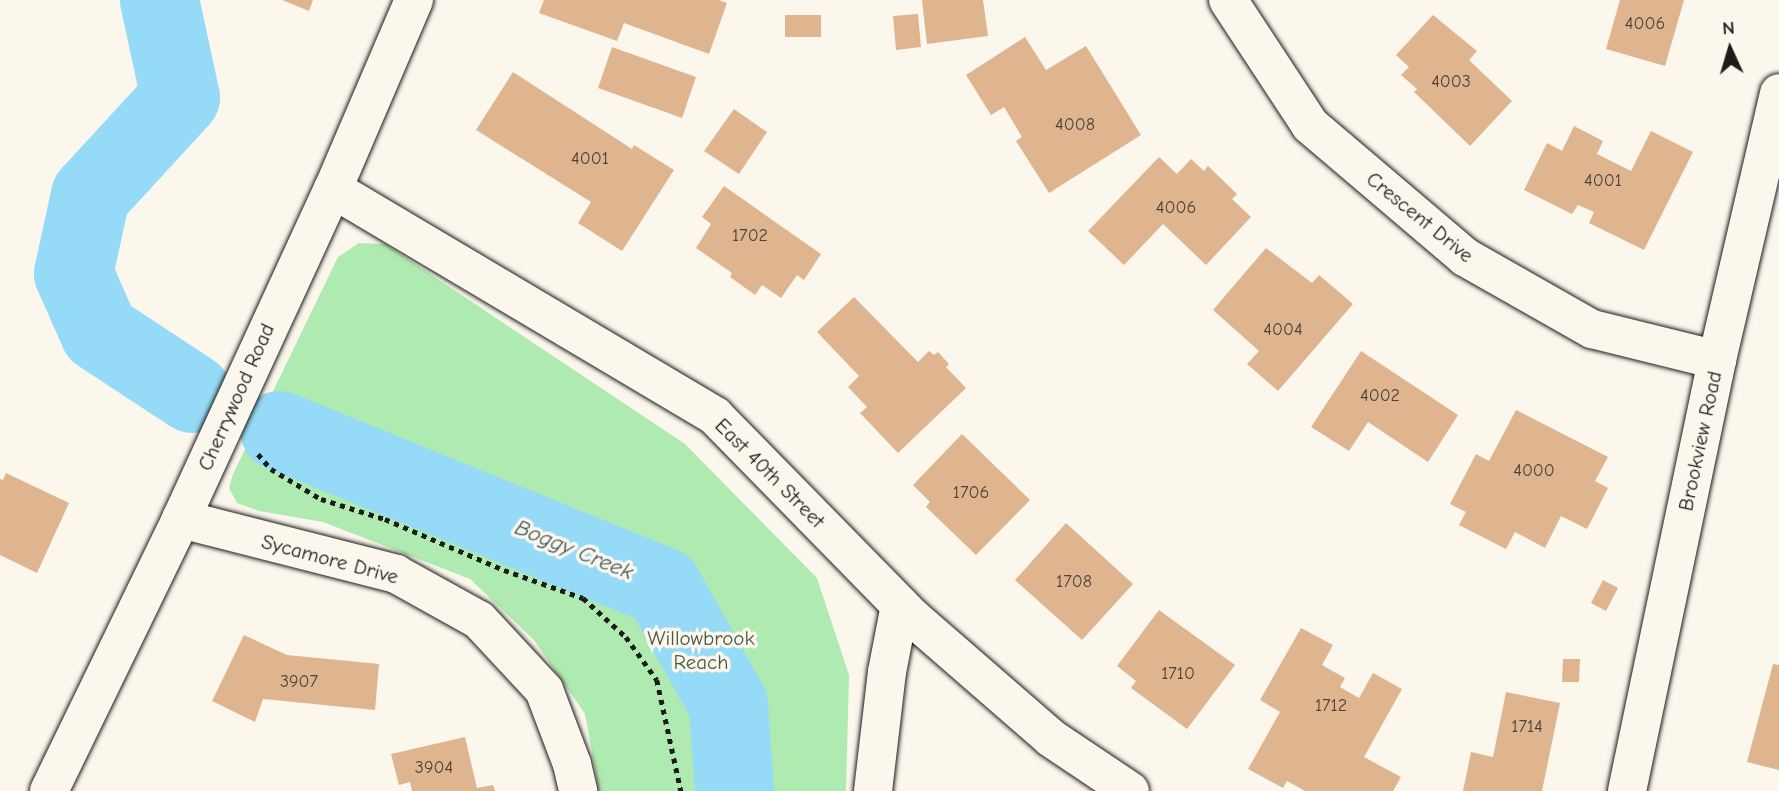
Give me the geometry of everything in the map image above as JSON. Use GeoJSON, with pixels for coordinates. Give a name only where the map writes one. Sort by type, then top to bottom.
{"type":"FeatureCollection","features":[{"type":"Feature","properties":{"kind":"street","name":"Cherrywood Road"},"geometry":{"type":"LineString","coordinates":[[49,791],[181,519],[332,189],[414,0]]}},
{"type":"Feature","properties":{"kind":"street","name":"Crescent Drive"},"geometry":{"type":"LineString","coordinates":[[1228,0],[1310,125],[1465,257],[1592,329],[1717,360]]}},
{"type":"Feature","properties":{"kind":"street","name":"Brookview Road"},"geometry":{"type":"LineString","coordinates":[[1627,791],[1717,360],[1779,93]]}},
{"type":"Feature","properties":{"kind":"street","name":"East 40th Street"},"geometry":{"type":"LineString","coordinates":[[332,189],[715,416],[900,605],[1051,737],[1130,791]]}},
{"type":"Feature","properties":{"kind":"street","name":"Sycamore Drive"},"geometry":{"type":"LineString","coordinates":[[181,519],[396,574],[479,620],[544,690],[572,764],[578,791]]}},
{"type":"Feature","properties":{"kind":"street"},"geometry":{"type":"LineString","coordinates":[[873,791],[887,672],[900,605]]}},
{"type":"Feature","properties":{"kind":"green space","name":"Willowbrook Reach"},"geometry":{"type":"Polygon","coordinates":[[[359,243],[385,244],[685,444],[817,578],[849,675],[846,791],[599,791],[585,714],[534,640],[470,579],[323,522],[259,511],[237,503],[229,488],[233,474],[338,257],[359,243]]]}},
{"type":"Feature","properties":{"kind":"building"},"geometry":{"type":"Polygon","coordinates":[[[282,0],[313,0],[309,11],[282,0]]]}},
{"type":"Feature","properties":{"kind":"building"},"geometry":{"type":"Polygon","coordinates":[[[544,0],[719,0],[727,3],[709,54],[624,23],[617,41],[539,13],[544,0]]]}},
{"type":"Feature","properties":{"kind":"building"},"geometry":{"type":"Polygon","coordinates":[[[922,0],[983,0],[988,36],[927,44],[922,0]]]}},
{"type":"Feature","properties":{"kind":"building"},"geometry":{"type":"Polygon","coordinates":[[[1620,0],[1684,0],[1665,66],[1606,49],[1620,0]]]}},
{"type":"Feature","properties":{"kind":"building"},"geometry":{"type":"Polygon","coordinates":[[[918,14],[921,47],[896,50],[893,16],[918,14]]]}},
{"type":"Feature","properties":{"kind":"building"},"geometry":{"type":"Polygon","coordinates":[[[785,15],[821,15],[821,37],[785,37],[785,15]]]}},
{"type":"Feature","properties":{"kind":"building"},"geometry":{"type":"Polygon","coordinates":[[[1433,15],[1477,51],[1469,60],[1512,101],[1470,146],[1414,92],[1417,89],[1401,75],[1409,67],[1396,55],[1433,15]]]}},
{"type":"Feature","properties":{"kind":"building"},"geometry":{"type":"Polygon","coordinates":[[[1025,37],[1046,70],[1086,46],[1141,135],[1049,193],[1016,141],[1022,137],[1004,107],[991,115],[966,75],[1025,37]]]}},
{"type":"Feature","properties":{"kind":"building"},"geometry":{"type":"Polygon","coordinates":[[[612,47],[696,77],[682,118],[598,88],[612,47]]]}},
{"type":"Feature","properties":{"kind":"building"},"geometry":{"type":"Polygon","coordinates":[[[513,72],[632,149],[634,145],[674,170],[622,251],[578,223],[591,202],[476,130],[513,72]]]}},
{"type":"Feature","properties":{"kind":"building"},"geometry":{"type":"Polygon","coordinates":[[[734,109],[767,132],[739,174],[704,151],[734,109]]]}},
{"type":"Feature","properties":{"kind":"building"},"geometry":{"type":"Polygon","coordinates":[[[1574,126],[1603,141],[1597,154],[1631,171],[1651,131],[1693,152],[1644,250],[1589,223],[1594,212],[1578,205],[1572,214],[1524,190],[1547,143],[1562,151],[1574,126]]]}},
{"type":"Feature","properties":{"kind":"building"},"geometry":{"type":"Polygon","coordinates":[[[1159,157],[1177,174],[1191,159],[1204,171],[1208,166],[1237,194],[1232,199],[1251,217],[1206,265],[1163,224],[1124,265],[1088,231],[1159,157]]]}},
{"type":"Feature","properties":{"kind":"building"},"geometry":{"type":"Polygon","coordinates":[[[724,186],[821,254],[804,280],[797,275],[781,298],[762,285],[755,295],[730,277],[732,273],[696,248],[711,224],[702,217],[724,186]]]}},
{"type":"Feature","properties":{"kind":"building"},"geometry":{"type":"Polygon","coordinates":[[[1266,248],[1312,283],[1319,275],[1353,304],[1278,391],[1247,364],[1259,351],[1213,310],[1266,248]]]}},
{"type":"Feature","properties":{"kind":"building"},"geometry":{"type":"Polygon","coordinates":[[[854,297],[918,362],[929,351],[934,355],[938,352],[949,364],[946,367],[966,388],[898,453],[860,413],[867,407],[848,387],[859,376],[817,332],[854,297]]]}},
{"type":"Feature","properties":{"kind":"building"},"geometry":{"type":"Polygon","coordinates":[[[1361,351],[1458,415],[1428,462],[1368,422],[1349,451],[1311,427],[1361,351]]]}},
{"type":"Feature","properties":{"kind":"building"},"geometry":{"type":"Polygon","coordinates":[[[1516,410],[1608,457],[1595,481],[1608,488],[1587,529],[1561,516],[1545,548],[1515,532],[1506,549],[1459,525],[1466,512],[1450,504],[1476,454],[1489,461],[1516,410]]]}},
{"type":"Feature","properties":{"kind":"building"},"geometry":{"type":"Polygon","coordinates":[[[962,434],[1030,500],[976,555],[926,507],[930,502],[913,485],[962,434]]]}},
{"type":"Feature","properties":{"kind":"building"},"geometry":{"type":"Polygon","coordinates":[[[6,473],[69,503],[37,573],[0,555],[0,479],[3,480],[6,473]]]}},
{"type":"Feature","properties":{"kind":"building"},"geometry":{"type":"Polygon","coordinates":[[[1066,523],[1133,584],[1082,640],[1015,580],[1066,523]]]}},
{"type":"Feature","properties":{"kind":"building"},"geometry":{"type":"Polygon","coordinates":[[[1603,580],[1618,588],[1606,611],[1591,603],[1603,580]]]}},
{"type":"Feature","properties":{"kind":"building"},"geometry":{"type":"Polygon","coordinates":[[[1159,610],[1235,665],[1187,729],[1131,688],[1136,681],[1117,666],[1159,610]]]}},
{"type":"Feature","properties":{"kind":"building"},"geometry":{"type":"Polygon","coordinates":[[[1301,628],[1333,645],[1322,665],[1345,678],[1340,687],[1359,698],[1373,673],[1402,689],[1364,757],[1401,777],[1393,791],[1305,791],[1287,781],[1283,788],[1248,769],[1280,712],[1260,700],[1301,628]]]}},
{"type":"Feature","properties":{"kind":"building"},"geometry":{"type":"Polygon","coordinates":[[[244,635],[287,655],[379,664],[375,710],[263,699],[255,722],[212,701],[244,635]]]}},
{"type":"Feature","properties":{"kind":"building"},"geometry":{"type":"Polygon","coordinates":[[[1563,659],[1580,659],[1579,682],[1562,682],[1563,659]]]}},
{"type":"Feature","properties":{"kind":"building"},"geometry":{"type":"Polygon","coordinates":[[[1773,664],[1779,665],[1779,770],[1747,762],[1773,664]]]}},
{"type":"Feature","properties":{"kind":"building"},"geometry":{"type":"Polygon","coordinates":[[[1506,692],[1560,703],[1542,791],[1463,791],[1471,752],[1493,757],[1506,692]]]}},
{"type":"Feature","properties":{"kind":"building"},"geometry":{"type":"Polygon","coordinates":[[[465,737],[477,788],[493,785],[495,791],[412,791],[410,782],[399,785],[391,754],[465,737]]]}},
{"type":"Feature","properties":{"kind":"waterway","name":"Boggy Creek"},"geometry":{"type":"LineString","coordinates":[[159,0],[180,97],[90,195],[73,273],[99,332],[192,393]]}},
{"type":"Feature","properties":{"kind":"waterway","name":"Boggy Creek"},"geometry":{"type":"LineString","coordinates":[[279,430],[662,586],[728,704],[734,791]]}}]}
